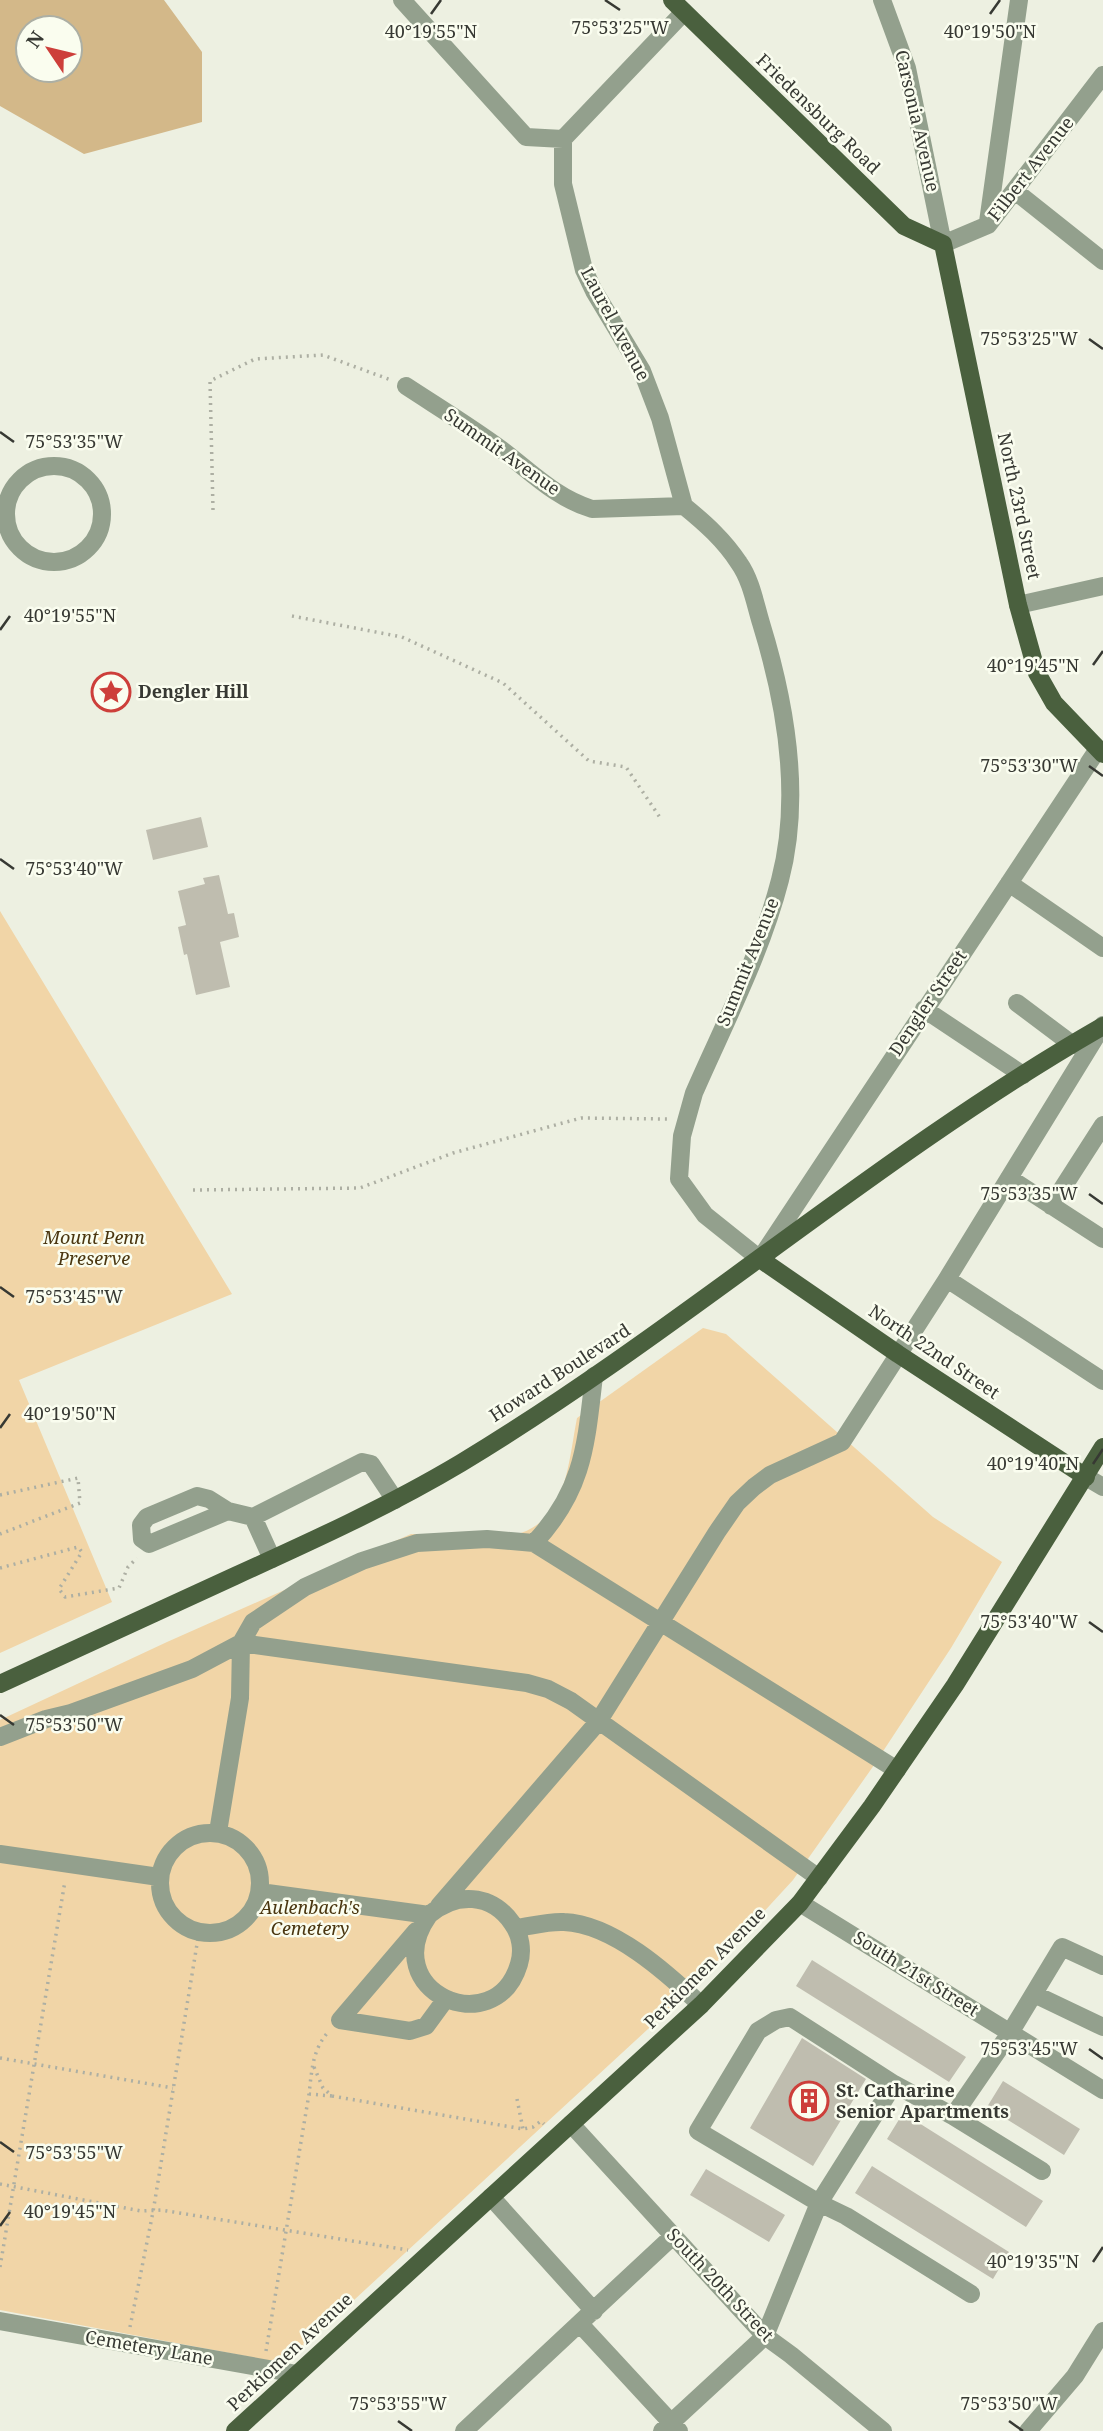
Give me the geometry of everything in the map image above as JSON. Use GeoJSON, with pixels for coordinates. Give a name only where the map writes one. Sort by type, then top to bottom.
{"type":"FeatureCollection","features":[{"type":"Feature","properties":{"kind":"main road","name":"Friedensburg Road"},"geometry":{"type":"LineString","coordinates":[[678,6],[904,226],[943,244]]}},
{"type":"Feature","properties":{"kind":"main road","name":"North 23rd Street"},"geometry":{"type":"LineString","coordinates":[[943,244],[1018,605],[1037,673],[1055,703],[1100,751]]}},
{"type":"Feature","properties":{"kind":"main road","name":"Howard Boulevard"},"geometry":{"type":"LineString","coordinates":[[0,1684],[272,1559],[395,1500],[461,1463],[594,1376],[896,1160],[1102,1026]]}},
{"type":"Feature","properties":{"kind":"main road","name":"North 22nd Street"},"geometry":{"type":"LineString","coordinates":[[760,1259],[898,1354],[1086,1476]]}},
{"type":"Feature","properties":{"kind":"main road","name":"Perkiomen Avenue"},"geometry":{"type":"LineString","coordinates":[[235,2431],[701,2005],[800,1902],[897,1770],[955,1685],[1103,1447]]}},
{"type":"Feature","properties":{"kind":"street"},"geometry":{"type":"LineString","coordinates":[[402,0],[526,137],[563,139],[678,6]]}},
{"type":"Feature","properties":{"kind":"street","name":"Carsonia Avenue"},"geometry":{"type":"LineString","coordinates":[[882,0],[907,68],[943,244]]}},
{"type":"Feature","properties":{"kind":"street"},"geometry":{"type":"LineString","coordinates":[[988,225],[1019,0]]}},
{"type":"Feature","properties":{"kind":"street","name":"Filbert Avenue"},"geometry":{"type":"LineString","coordinates":[[943,244],[988,225],[1103,75]]}},
{"type":"Feature","properties":{"kind":"street","name":"Laurel Avenue"},"geometry":{"type":"LineString","coordinates":[[563,139],[564,184],[584,270],[642,371],[660,418],[684,506]]}},
{"type":"Feature","properties":{"kind":"street"},"geometry":{"type":"LineString","coordinates":[[1015,191],[1103,261]]}},
{"type":"Feature","properties":{"kind":"street","name":"Summit Avenue"},"geometry":{"type":"LineString","coordinates":[[406,386],[501,449],[551,489],[578,504],[592,509],[684,506],[715,532],[740,564],[751,590],[774,664],[786,730],[790,781],[785,854],[770,914],[685,1120],[679,1179],[705,1215],[760,1259]]}},
{"type":"Feature","properties":{"kind":"street"},"geometry":{"type":"LineString","coordinates":[[53,466],[69,468],[83,476],[94,488],[100,502],[98,533],[89,546],[77,556],[62,562],[46,562],[31,557],[19,547],[10,534],[3,502],[24,477],[37,469],[53,466]]}},
{"type":"Feature","properties":{"kind":"street"},"geometry":{"type":"LineString","coordinates":[[1018,605],[1103,586]]}},
{"type":"Feature","properties":{"kind":"street","name":"Dengler Street"},"geometry":{"type":"LineString","coordinates":[[760,1259],[924,1009],[1100,751]]}},
{"type":"Feature","properties":{"kind":"street"},"geometry":{"type":"LineString","coordinates":[[1009,883],[1103,948]]}},
{"type":"Feature","properties":{"kind":"street"},"geometry":{"type":"LineString","coordinates":[[1017,1003],[1073,1045]]}},
{"type":"Feature","properties":{"kind":"street"},"geometry":{"type":"LineString","coordinates":[[924,1009],[1023,1075]]}},
{"type":"Feature","properties":{"kind":"street"},"geometry":{"type":"LineString","coordinates":[[340,2020],[597,1722],[737,1503],[770,1475],[842,1442],[947,1279],[1102,1026]]}},
{"type":"Feature","properties":{"kind":"street"},"geometry":{"type":"LineString","coordinates":[[1051,1206],[1103,1125]]}},
{"type":"Feature","properties":{"kind":"street"},"geometry":{"type":"LineString","coordinates":[[1009,1178],[1103,1240]]}},
{"type":"Feature","properties":{"kind":"street"},"geometry":{"type":"LineString","coordinates":[[947,1279],[1103,1381]]}},
{"type":"Feature","properties":{"kind":"street"},"geometry":{"type":"LineString","coordinates":[[534,1543],[558,1513],[576,1483],[585,1449],[594,1376]]}},
{"type":"Feature","properties":{"kind":"street"},"geometry":{"type":"LineString","coordinates":[[228,1511],[149,1544],[142,1539],[141,1525],[146,1517],[197,1496],[209,1499],[228,1511],[253,1517],[362,1461],[371,1464],[395,1500]]}},
{"type":"Feature","properties":{"kind":"street"},"geometry":{"type":"LineString","coordinates":[[1086,1476],[1103,1486]]}},
{"type":"Feature","properties":{"kind":"street"},"geometry":{"type":"LineString","coordinates":[[253,1517],[272,1559]]}},
{"type":"Feature","properties":{"kind":"street"},"geometry":{"type":"LineString","coordinates":[[218,1832],[240,1698],[242,1643],[253,1622],[305,1587],[362,1561],[417,1543],[487,1539],[534,1543],[897,1770]]}},
{"type":"Feature","properties":{"kind":"street"},"geometry":{"type":"LineString","coordinates":[[0,1737],[192,1669],[242,1643],[527,1683],[548,1689],[571,1701],[819,1878]]}},
{"type":"Feature","properties":{"kind":"street"},"geometry":{"type":"LineString","coordinates":[[201,1832],[218,1832],[246,1847],[255,1860],[260,1876],[260,1892],[254,1907],[244,1920],[230,1929],[215,1933],[199,1932],[185,1927],[169,1912],[160,1892],[159,1877],[163,1861],[173,1848],[186,1838],[201,1832]]}},
{"type":"Feature","properties":{"kind":"street"},"geometry":{"type":"LineString","coordinates":[[0,1854],[159,1877]]}},
{"type":"Feature","properties":{"kind":"street"},"geometry":{"type":"LineString","coordinates":[[260,1892],[429,1916]]}},
{"type":"Feature","properties":{"kind":"street"},"geometry":{"type":"LineString","coordinates":[[474,1898],[491,1903],[505,1913],[516,1928],[521,1944],[515,1976],[505,1989],[492,1998],[477,2004],[460,2004],[445,2000],[431,1990],[421,1977],[415,1962],[414,1945],[429,1916],[456,1899],[474,1898]]}},
{"type":"Feature","properties":{"kind":"street","name":"South 21st Street"},"geometry":{"type":"LineString","coordinates":[[800,1902],[1103,2090]]}},
{"type":"Feature","properties":{"kind":"street"},"geometry":{"type":"LineString","coordinates":[[516,1928],[564,1922],[591,1927],[620,1941],[678,1984],[701,2005]]}},
{"type":"Feature","properties":{"kind":"street"},"geometry":{"type":"LineString","coordinates":[[953,2116],[1010,2033],[1062,1947],[1103,1966]]}},
{"type":"Feature","properties":{"kind":"street"},"geometry":{"type":"LineString","coordinates":[[363,1993],[362,2004],[379,2027]]}},
{"type":"Feature","properties":{"kind":"street"},"geometry":{"type":"LineString","coordinates":[[1034,1994],[1103,2027]]}},
{"type":"Feature","properties":{"kind":"street"},"geometry":{"type":"LineString","coordinates":[[340,2020],[410,2031],[426,2026],[445,2000]]}},
{"type":"Feature","properties":{"kind":"street"},"geometry":{"type":"LineString","coordinates":[[971,2294],[846,2216],[819,2203],[698,2131],[758,2031],[776,2020],[790,2017],[894,2084],[953,2116],[1042,2171]]}},
{"type":"Feature","properties":{"kind":"street"},"geometry":{"type":"LineString","coordinates":[[580,2324],[670,2428],[765,2336],[819,2203],[894,2084]]}},
{"type":"Feature","properties":{"kind":"street","name":"South 20th Street"},"geometry":{"type":"LineString","coordinates":[[571,2124],[765,2336],[883,2431]]}},
{"type":"Feature","properties":{"kind":"street"},"geometry":{"type":"LineString","coordinates":[[491,2197],[594,2311]]}},
{"type":"Feature","properties":{"kind":"street"},"geometry":{"type":"LineString","coordinates":[[464,2431],[673,2236]]}},
{"type":"Feature","properties":{"kind":"street","name":"Cemetery Lane"},"geometry":{"type":"LineString","coordinates":[[0,2321],[298,2374]]}},
{"type":"Feature","properties":{"kind":"street"},"geometry":{"type":"LineString","coordinates":[[1028,2431],[1074,2376],[1103,2331]]}},
{"type":"Feature","properties":{"kind":"path"},"geometry":{"type":"LineString","coordinates":[[213,510],[210,381],[255,359],[323,355],[406,386]]}},
{"type":"Feature","properties":{"kind":"path"},"geometry":{"type":"LineString","coordinates":[[292,616],[402,637],[503,683],[590,761],[626,767],[661,819]]}},
{"type":"Feature","properties":{"kind":"path"},"geometry":{"type":"LineString","coordinates":[[194,1190],[360,1188],[453,1153],[581,1118],[685,1120]]}},
{"type":"Feature","properties":{"kind":"path"},"geometry":{"type":"LineString","coordinates":[[0,1495],[78,1478],[80,1503],[0,1534]]}},
{"type":"Feature","properties":{"kind":"path"},"geometry":{"type":"LineString","coordinates":[[0,1568],[78,1546],[82,1552],[59,1589],[65,1597],[119,1588],[128,1567],[149,1544]]}},
{"type":"Feature","properties":{"kind":"path"},"geometry":{"type":"LineString","coordinates":[[0,2267],[67,1865]]}},
{"type":"Feature","properties":{"kind":"path"},"geometry":{"type":"LineString","coordinates":[[127,2345],[153,2212],[199,1932]]}},
{"type":"Feature","properties":{"kind":"path"},"geometry":{"type":"LineString","coordinates":[[266,2352],[309,2094],[312,2061],[326,2035],[340,2020]]}},
{"type":"Feature","properties":{"kind":"path"},"geometry":{"type":"LineString","coordinates":[[0,2058],[173,2088]]}},
{"type":"Feature","properties":{"kind":"path"},"geometry":{"type":"LineString","coordinates":[[312,2061],[323,2088],[332,2096]]}},
{"type":"Feature","properties":{"kind":"path"},"geometry":{"type":"LineString","coordinates":[[309,2094],[523,2129],[533,2127],[541,2121],[557,2137]]}},
{"type":"Feature","properties":{"kind":"path"},"geometry":{"type":"LineString","coordinates":[[517,2099],[523,2129]]}},
{"type":"Feature","properties":{"kind":"path"},"geometry":{"type":"LineString","coordinates":[[0,2184],[153,2212],[161,2210],[403,2248],[420,2260]]}},
{"type":"Feature","properties":{"kind":"green space","name":"Mount Penn Preserve"},"geometry":{"type":"Polygon","coordinates":[[[0,911],[232,1294],[19,1380],[112,1602],[0,1653],[0,911]]]}},
{"type":"Feature","properties":{"kind":"green space","name":"Aulenbach's Cemetery"},"geometry":{"type":"Polygon","coordinates":[[[703,1328],[726,1334],[933,1517],[1002,1562],[951,1648],[872,1768],[793,1880],[699,1982],[290,2359],[277,2362],[0,2310],[0,1720],[167,1642],[411,1534],[513,1535],[531,1529],[545,1518],[562,1489],[577,1418],[703,1328]]]}},
{"type":"Feature","properties":{"kind":"shaded area"},"geometry":{"type":"Polygon","coordinates":[[[0,0],[164,0],[202,52],[202,122],[84,154],[0,106],[0,0]]]}},
{"type":"Feature","properties":{"kind":"building"},"geometry":{"type":"Polygon","coordinates":[[[201,817],[208,847],[153,860],[146,830],[201,817]]]}},
{"type":"Feature","properties":{"kind":"building"},"geometry":{"type":"Polygon","coordinates":[[[219,875],[228,914],[234,913],[239,937],[220,942],[230,987],[196,995],[178,927],[186,925],[178,891],[205,884],[203,878],[219,875]]]}},
{"type":"Feature","properties":{"kind":"building"},"geometry":{"type":"Polygon","coordinates":[[[812,1960],[966,2057],[949,2082],[796,1986],[812,1960]]]}},
{"type":"Feature","properties":{"kind":"building","name":"St. Catharine Senior Apartments"},"geometry":{"type":"Polygon","coordinates":[[[802,2038],[866,2079],[813,2166],[750,2128],[802,2038]]]}},
{"type":"Feature","properties":{"kind":"building"},"geometry":{"type":"Polygon","coordinates":[[[1003,2081],[1080,2129],[1064,2155],[987,2107],[1003,2081]]]}},
{"type":"Feature","properties":{"kind":"building"},"geometry":{"type":"Polygon","coordinates":[[[903,2113],[1043,2201],[1026,2227],[887,2139],[903,2113]]]}},
{"type":"Feature","properties":{"kind":"building"},"geometry":{"type":"Polygon","coordinates":[[[872,2166],[1009,2252],[993,2279],[855,2193],[872,2166]]]}},
{"type":"Feature","properties":{"kind":"building"},"geometry":{"type":"Polygon","coordinates":[[[706,2169],[785,2215],[769,2242],[690,2195],[706,2169]]]}},
{"type":"Feature","properties":{"kind":"place","name":"Dengler Hill"},"geometry":{"type":"Point","coordinates":[111,692]}},
{"type":"Feature","properties":{"kind":"place","name":"St. Catharine Senior Apartments"},"geometry":{"type":"Point","coordinates":[809,2101]}}]}
